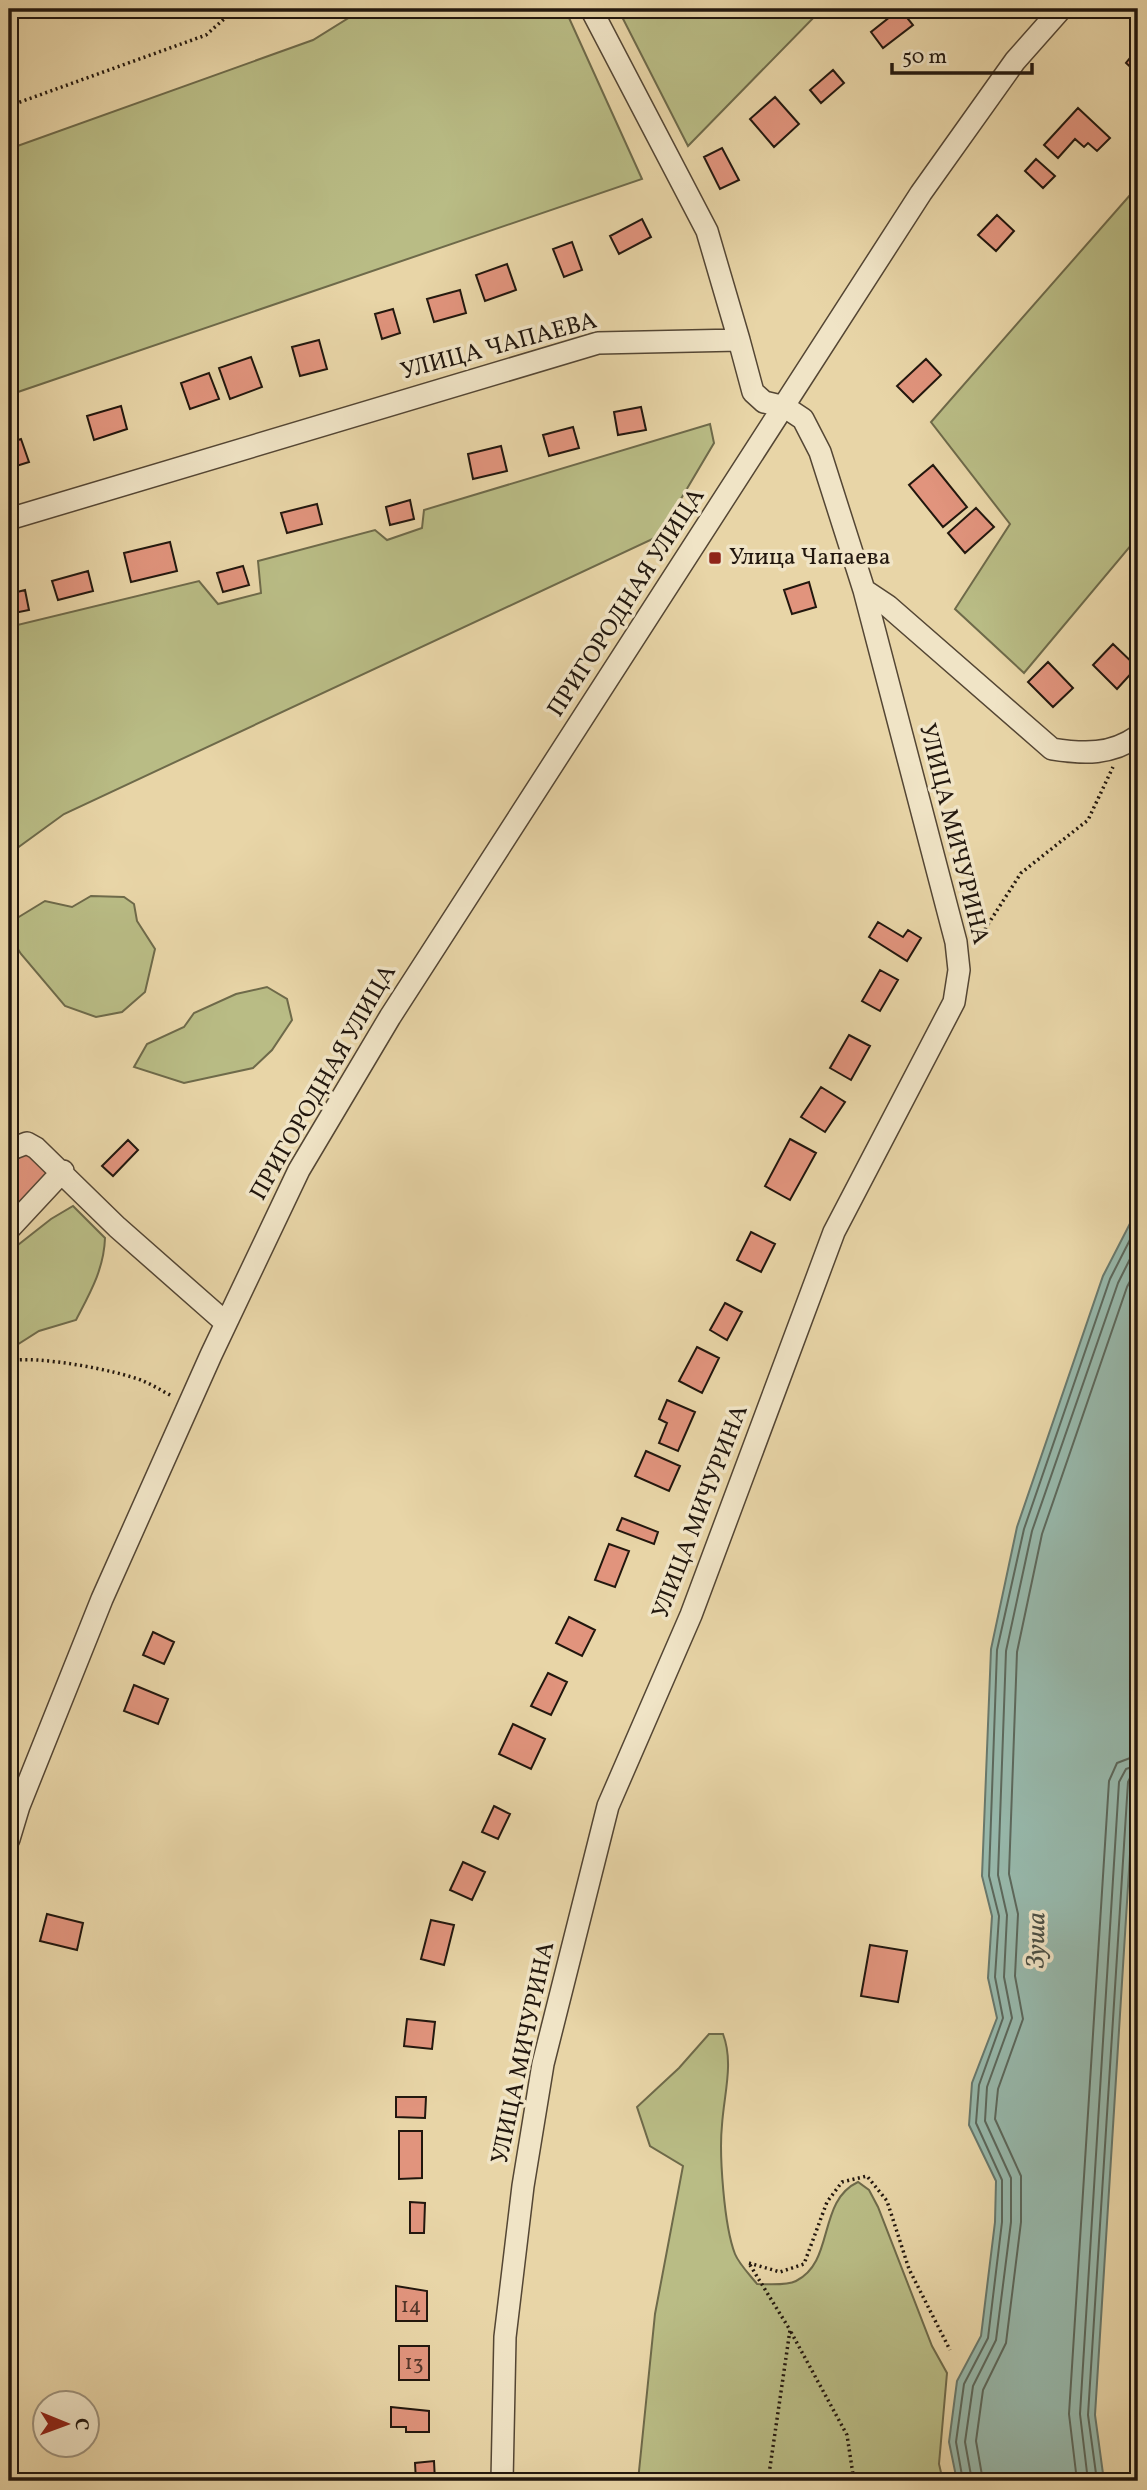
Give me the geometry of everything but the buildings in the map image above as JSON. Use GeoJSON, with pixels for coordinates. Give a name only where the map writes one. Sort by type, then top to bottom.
{"type":"FeatureCollection","features":[{"type":"Feature","properties":{"kind":"street"},"geometry":{"type":"LineString","coordinates":[[591,9],[707,231],[753,392],[764,402],[785,407],[921,193],[1015,61],[1061,9]]}},
{"type":"Feature","properties":{"kind":"street","name":"УЛИЦА ЧАПАЕВА"},"geometry":{"type":"LineString","coordinates":[[9,519],[598,343],[739,340]]}},
{"type":"Feature","properties":{"kind":"street","name":"УЛИЦА МИЧУРИНА"},"geometry":{"type":"LineString","coordinates":[[502,2481],[505,2337],[523,2186],[543,2064],[608,1807],[691,1615],[834,1232],[954,1002],[959,970],[956,942],[864,590],[820,452],[803,419],[785,407]]}},
{"type":"Feature","properties":{"kind":"street","name":"ПРИГОРОДНАЯ УЛИЦА"},"geometry":{"type":"LineString","coordinates":[[11,1825],[102,1599],[226,1323],[299,1170],[390,1017],[785,407]]}},
{"type":"Feature","properties":{"kind":"street"},"geometry":{"type":"LineString","coordinates":[[864,590],[888,606],[1052,749],[1085,754],[1131,741]]}},
{"type":"Feature","properties":{"kind":"street"},"geometry":{"type":"LineString","coordinates":[[9,1150],[27,1143],[62,1171],[117,1227],[226,1323]]}},
{"type":"Feature","properties":{"kind":"street"},"geometry":{"type":"LineString","coordinates":[[9,1229],[62,1171]]}},
{"type":"Feature","properties":{"kind":"path"},"geometry":{"type":"LineString","coordinates":[[9,106],[206,35],[224,19],[230,9]]}},
{"type":"Feature","properties":{"kind":"path"},"geometry":{"type":"LineString","coordinates":[[959,970],[1021,873],[1088,820],[1131,741]]}},
{"type":"Feature","properties":{"kind":"path"},"geometry":{"type":"LineString","coordinates":[[9,1361],[24,1358],[142,1380],[189,1405]]}},
{"type":"Feature","properties":{"kind":"path"},"geometry":{"type":"LineString","coordinates":[[854,2481],[847,2435],[790,2330],[749,2263],[780,2272],[804,2263],[827,2202],[842,2182],[867,2176],[887,2201],[909,2269],[950,2350]]}},
{"type":"Feature","properties":{"kind":"path"},"geometry":{"type":"LineString","coordinates":[[768,2481],[790,2330]]}},
{"type":"Feature","properties":{"kind":"green space"},"geometry":{"type":"Polygon","coordinates":[[[363,9],[565,9],[642,179],[9,395],[9,149],[313,40],[363,9]]]}},
{"type":"Feature","properties":{"kind":"green space"},"geometry":{"type":"Polygon","coordinates":[[[618,9],[822,9],[688,146],[618,9]]]}},
{"type":"Feature","properties":{"kind":"green space"},"geometry":{"type":"Polygon","coordinates":[[[1138,186],[1138,537],[1024,673],[955,609],[1010,524],[931,422],[1138,186]]]}},
{"type":"Feature","properties":{"kind":"green space"},"geometry":{"type":"Polygon","coordinates":[[[710,424],[714,443],[659,536],[64,814],[9,854],[9,627],[199,581],[218,604],[261,593],[258,561],[375,530],[387,540],[422,528],[424,510],[710,424]]]}},
{"type":"Feature","properties":{"kind":"green space"},"geometry":{"type":"Polygon","coordinates":[[[91,896],[124,897],[134,904],[137,921],[155,949],[145,992],[122,1012],[96,1017],[65,1006],[21,954],[9,935],[9,923],[45,901],[72,907],[91,896]]]}},
{"type":"Feature","properties":{"kind":"green space"},"geometry":{"type":"Polygon","coordinates":[[[267,987],[287,999],[292,1020],[272,1050],[253,1068],[184,1083],[134,1067],[147,1044],[184,1027],[194,1013],[236,994],[267,987]]]}},
{"type":"Feature","properties":{"kind":"green space"},"geometry":{"type":"Polygon","coordinates":[[[73,1206],[105,1238],[102,1260],[91,1290],[76,1320],[39,1331],[9,1350],[9,1252],[51,1219],[73,1206]]]}},
{"type":"Feature","properties":{"kind":"green space"},"geometry":{"type":"Polygon","coordinates":[[[709,2034],[723,2034],[728,2056],[721,2138],[722,2171],[725,2209],[737,2258],[757,2284],[796,2281],[808,2272],[816,2260],[836,2203],[845,2191],[858,2182],[869,2190],[932,2346],[947,2373],[939,2464],[943,2481],[638,2481],[655,2314],[683,2166],[650,2146],[637,2107],[679,2068],[709,2034]]]}},
{"type":"Feature","properties":{"kind":"water","name":"Зуша"},"geometry":{"type":"Polygon","coordinates":[[[1138,1208],[1138,1726],[1095,2415],[1104,2481],[957,2481],[949,2442],[957,2381],[981,2336],[995,2222],[996,2181],[969,2125],[972,2083],[997,2018],[988,1978],[992,1916],[982,1876],[991,1649],[1017,1527],[1103,1276],[1138,1208]]]}},
{"type":"Feature","properties":{"kind":"place","name":"Улица Чапаева"},"geometry":{"type":"Point","coordinates":[715,558]}}]}
